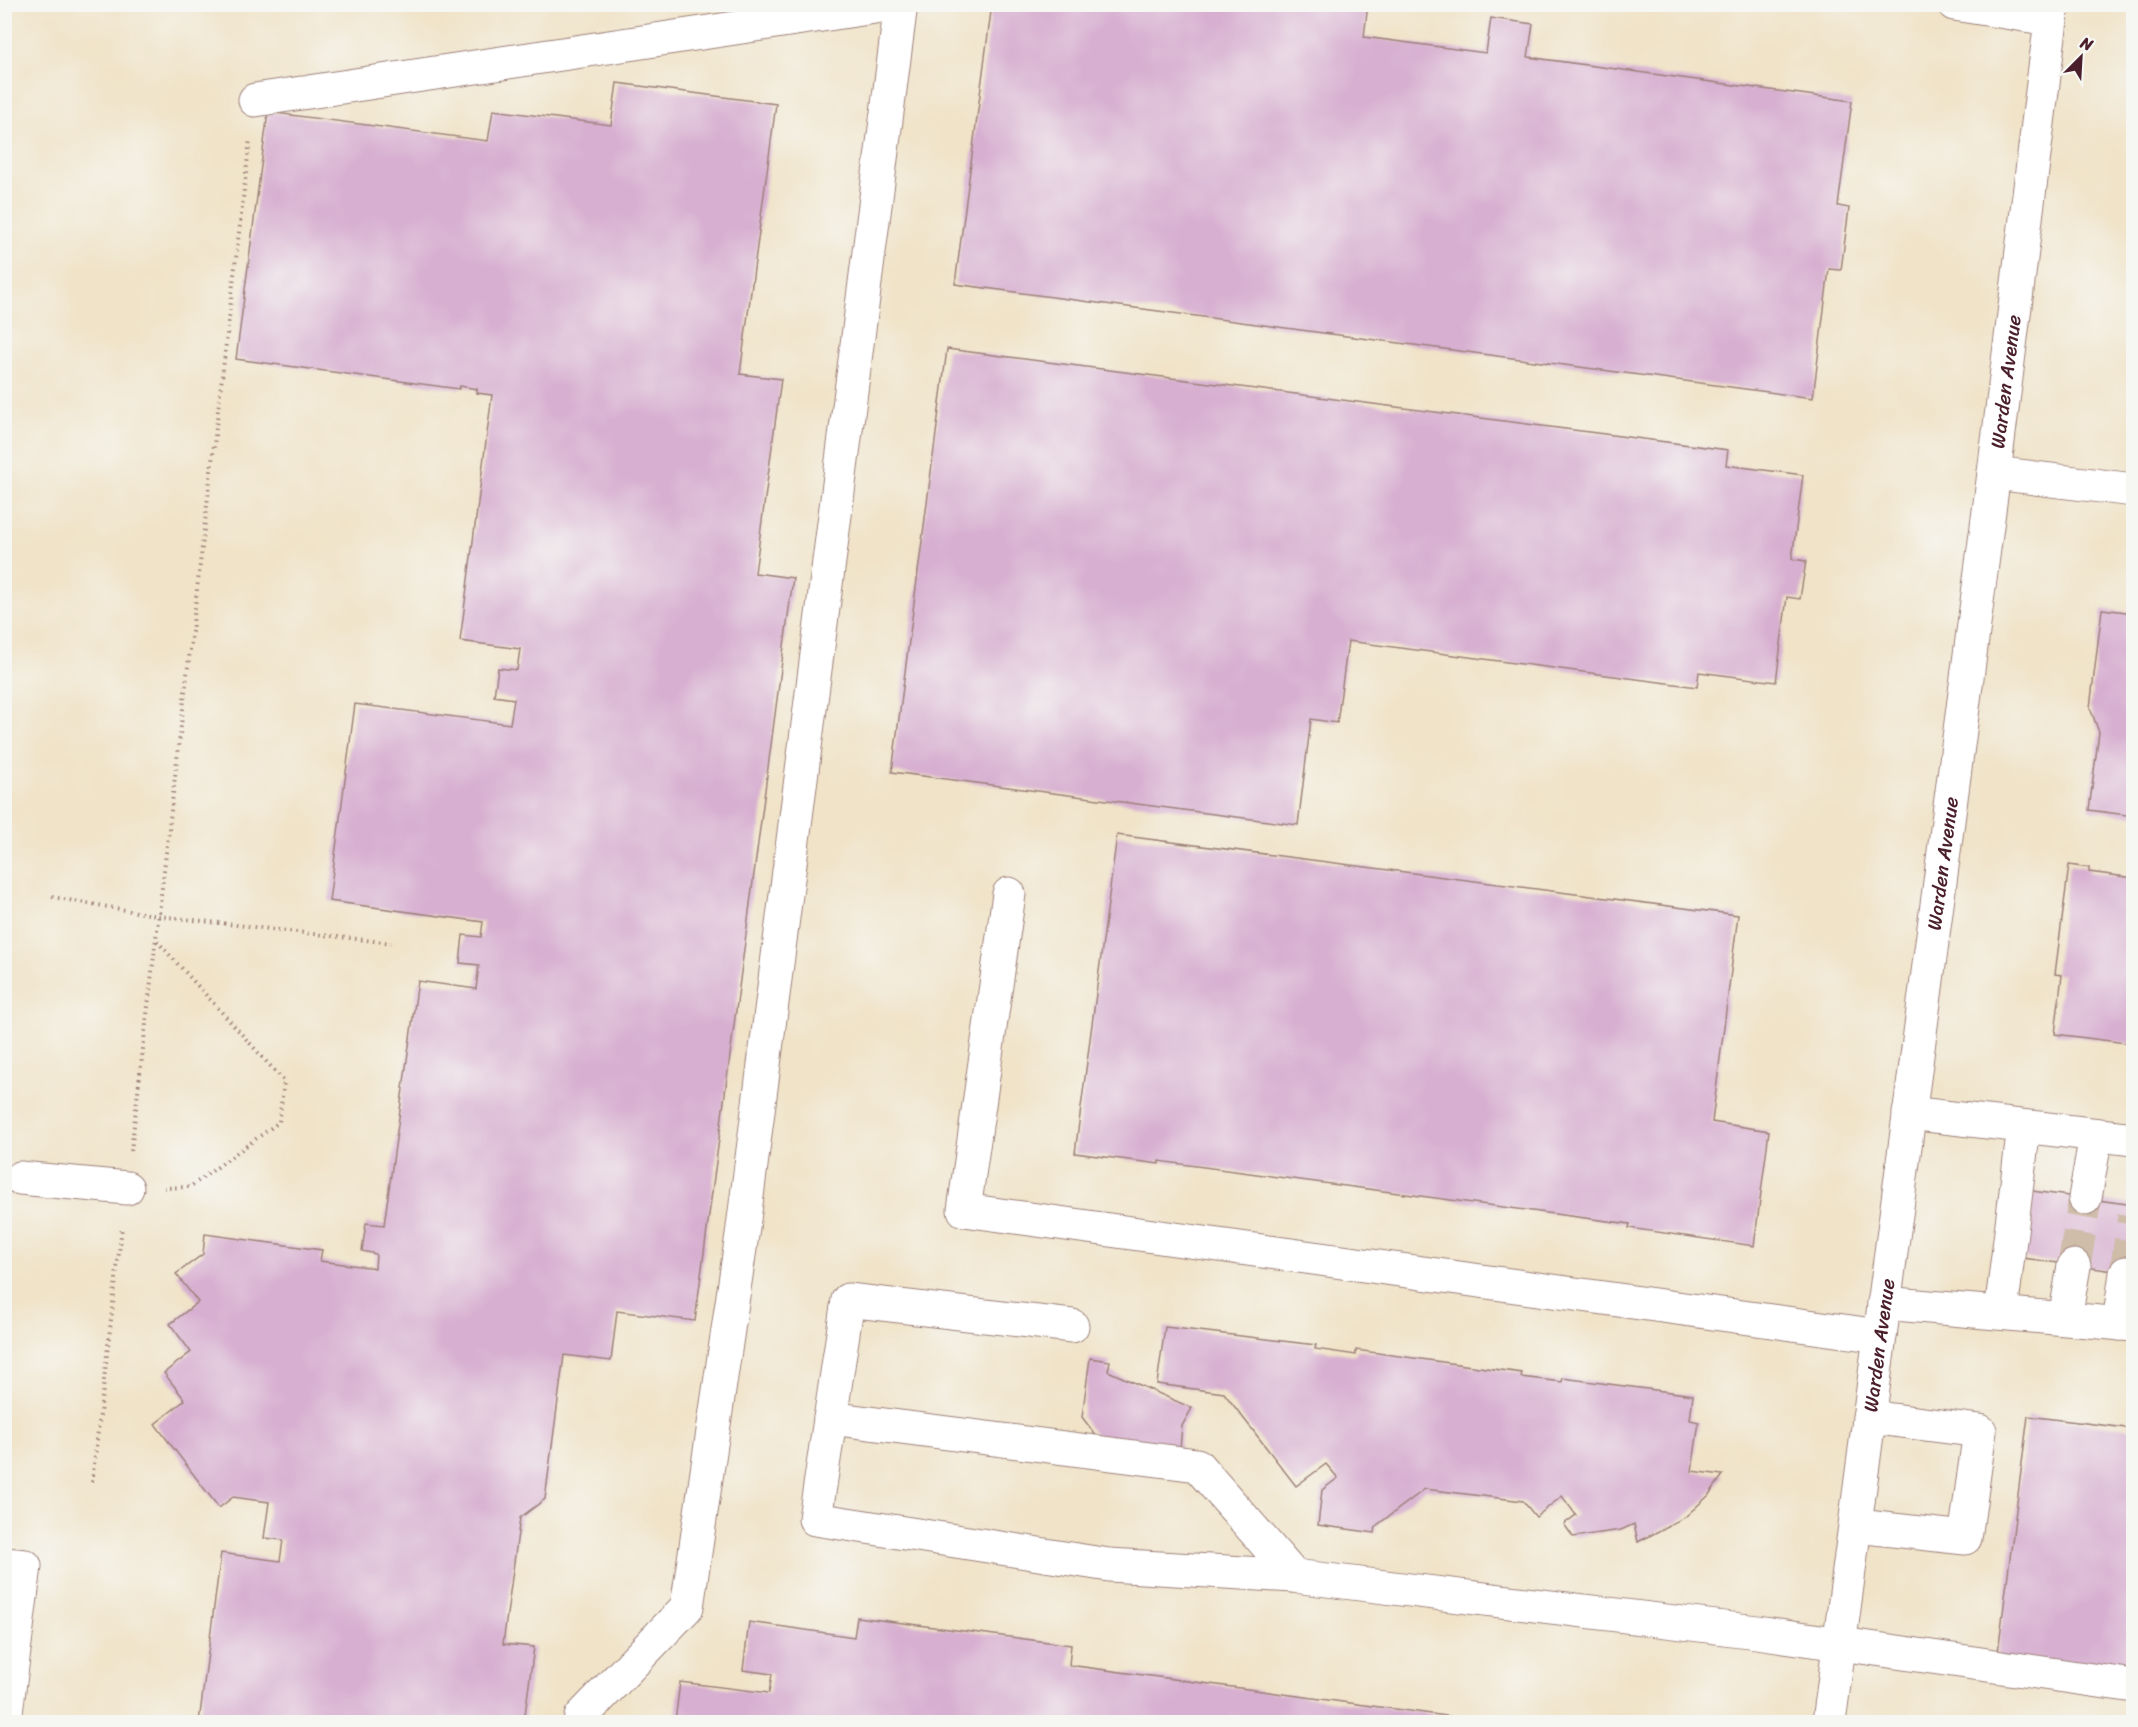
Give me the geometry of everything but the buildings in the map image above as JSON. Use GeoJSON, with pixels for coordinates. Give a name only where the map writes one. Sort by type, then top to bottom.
{"type":"FeatureCollection","features":[{"type":"Feature","properties":{"kind":"main road"},"geometry":{"type":"LineString","coordinates":[[255,100],[895,4]]}},
{"type":"Feature","properties":{"kind":"main road"},"geometry":{"type":"LineString","coordinates":[[580,1722],[581,1718],[687,1606],[742,1235],[901,4]]}},
{"type":"Feature","properties":{"kind":"main road"},"geometry":{"type":"LineString","coordinates":[[1954,4],[2052,12]]}},
{"type":"Feature","properties":{"kind":"main road","name":"Warden Avenue"},"geometry":{"type":"LineString","coordinates":[[1829,1722],[1857,1526],[1869,1417],[1994,473],[2052,12]]}},
{"type":"Feature","properties":{"kind":"main road"},"geometry":{"type":"LineString","coordinates":[[1994,473],[2133,490]]}},
{"type":"Feature","properties":{"kind":"main road"},"geometry":{"type":"LineString","coordinates":[[1010,894],[964,1210],[1880,1336]]}},
{"type":"Feature","properties":{"kind":"main road"},"geometry":{"type":"LineString","coordinates":[[1909,1113],[2133,1139]]}},
{"type":"Feature","properties":{"kind":"main road"},"geometry":{"type":"LineString","coordinates":[[2001,1312],[2024,1127]]}},
{"type":"Feature","properties":{"kind":"main road"},"geometry":{"type":"LineString","coordinates":[[2085,1198],[2096,1135]]}},
{"type":"Feature","properties":{"kind":"main road"},"geometry":{"type":"LineString","coordinates":[[20,1178],[127,1188]]}},
{"type":"Feature","properties":{"kind":"main road"},"geometry":{"type":"LineString","coordinates":[[2065,1318],[2074,1266]]}},
{"type":"Feature","properties":{"kind":"main road"},"geometry":{"type":"LineString","coordinates":[[1884,1303],[2126,1324],[2126,1273]]}},
{"type":"Feature","properties":{"kind":"main road"},"geometry":{"type":"LineString","coordinates":[[1072,1326],[848,1300],[815,1519],[1109,1565],[1294,1576],[1839,1644],[2133,1686]]}},
{"type":"Feature","properties":{"kind":"main road"},"geometry":{"type":"LineString","coordinates":[[1857,1526],[1965,1538],[1980,1431],[1869,1417]]}},
{"type":"Feature","properties":{"kind":"main road"},"geometry":{"type":"LineString","coordinates":[[830,1418],[1197,1465],[1294,1576]]}},
{"type":"Feature","properties":{"kind":"main road"},"geometry":{"type":"LineString","coordinates":[[4,1564],[25,1566],[5,1720]]}},
{"type":"Feature","properties":{"kind":"path"},"geometry":{"type":"LineString","coordinates":[[92,1482],[255,100]]}},
{"type":"Feature","properties":{"kind":"path"},"geometry":{"type":"LineString","coordinates":[[52,897],[159,916],[391,943]]}},
{"type":"Feature","properties":{"kind":"path"},"geometry":{"type":"LineString","coordinates":[[127,1188],[190,1187],[279,1122],[284,1081],[156,940]]}},
{"type":"Feature","properties":{"kind":"tunnel"},"geometry":{"type":"LineString","coordinates":[[2074,1266],[2085,1198]]}},
{"type":"Feature","properties":{"kind":"tunnel"},"geometry":{"type":"LineString","coordinates":[[2126,1273],[2134,1216]]}}]}
